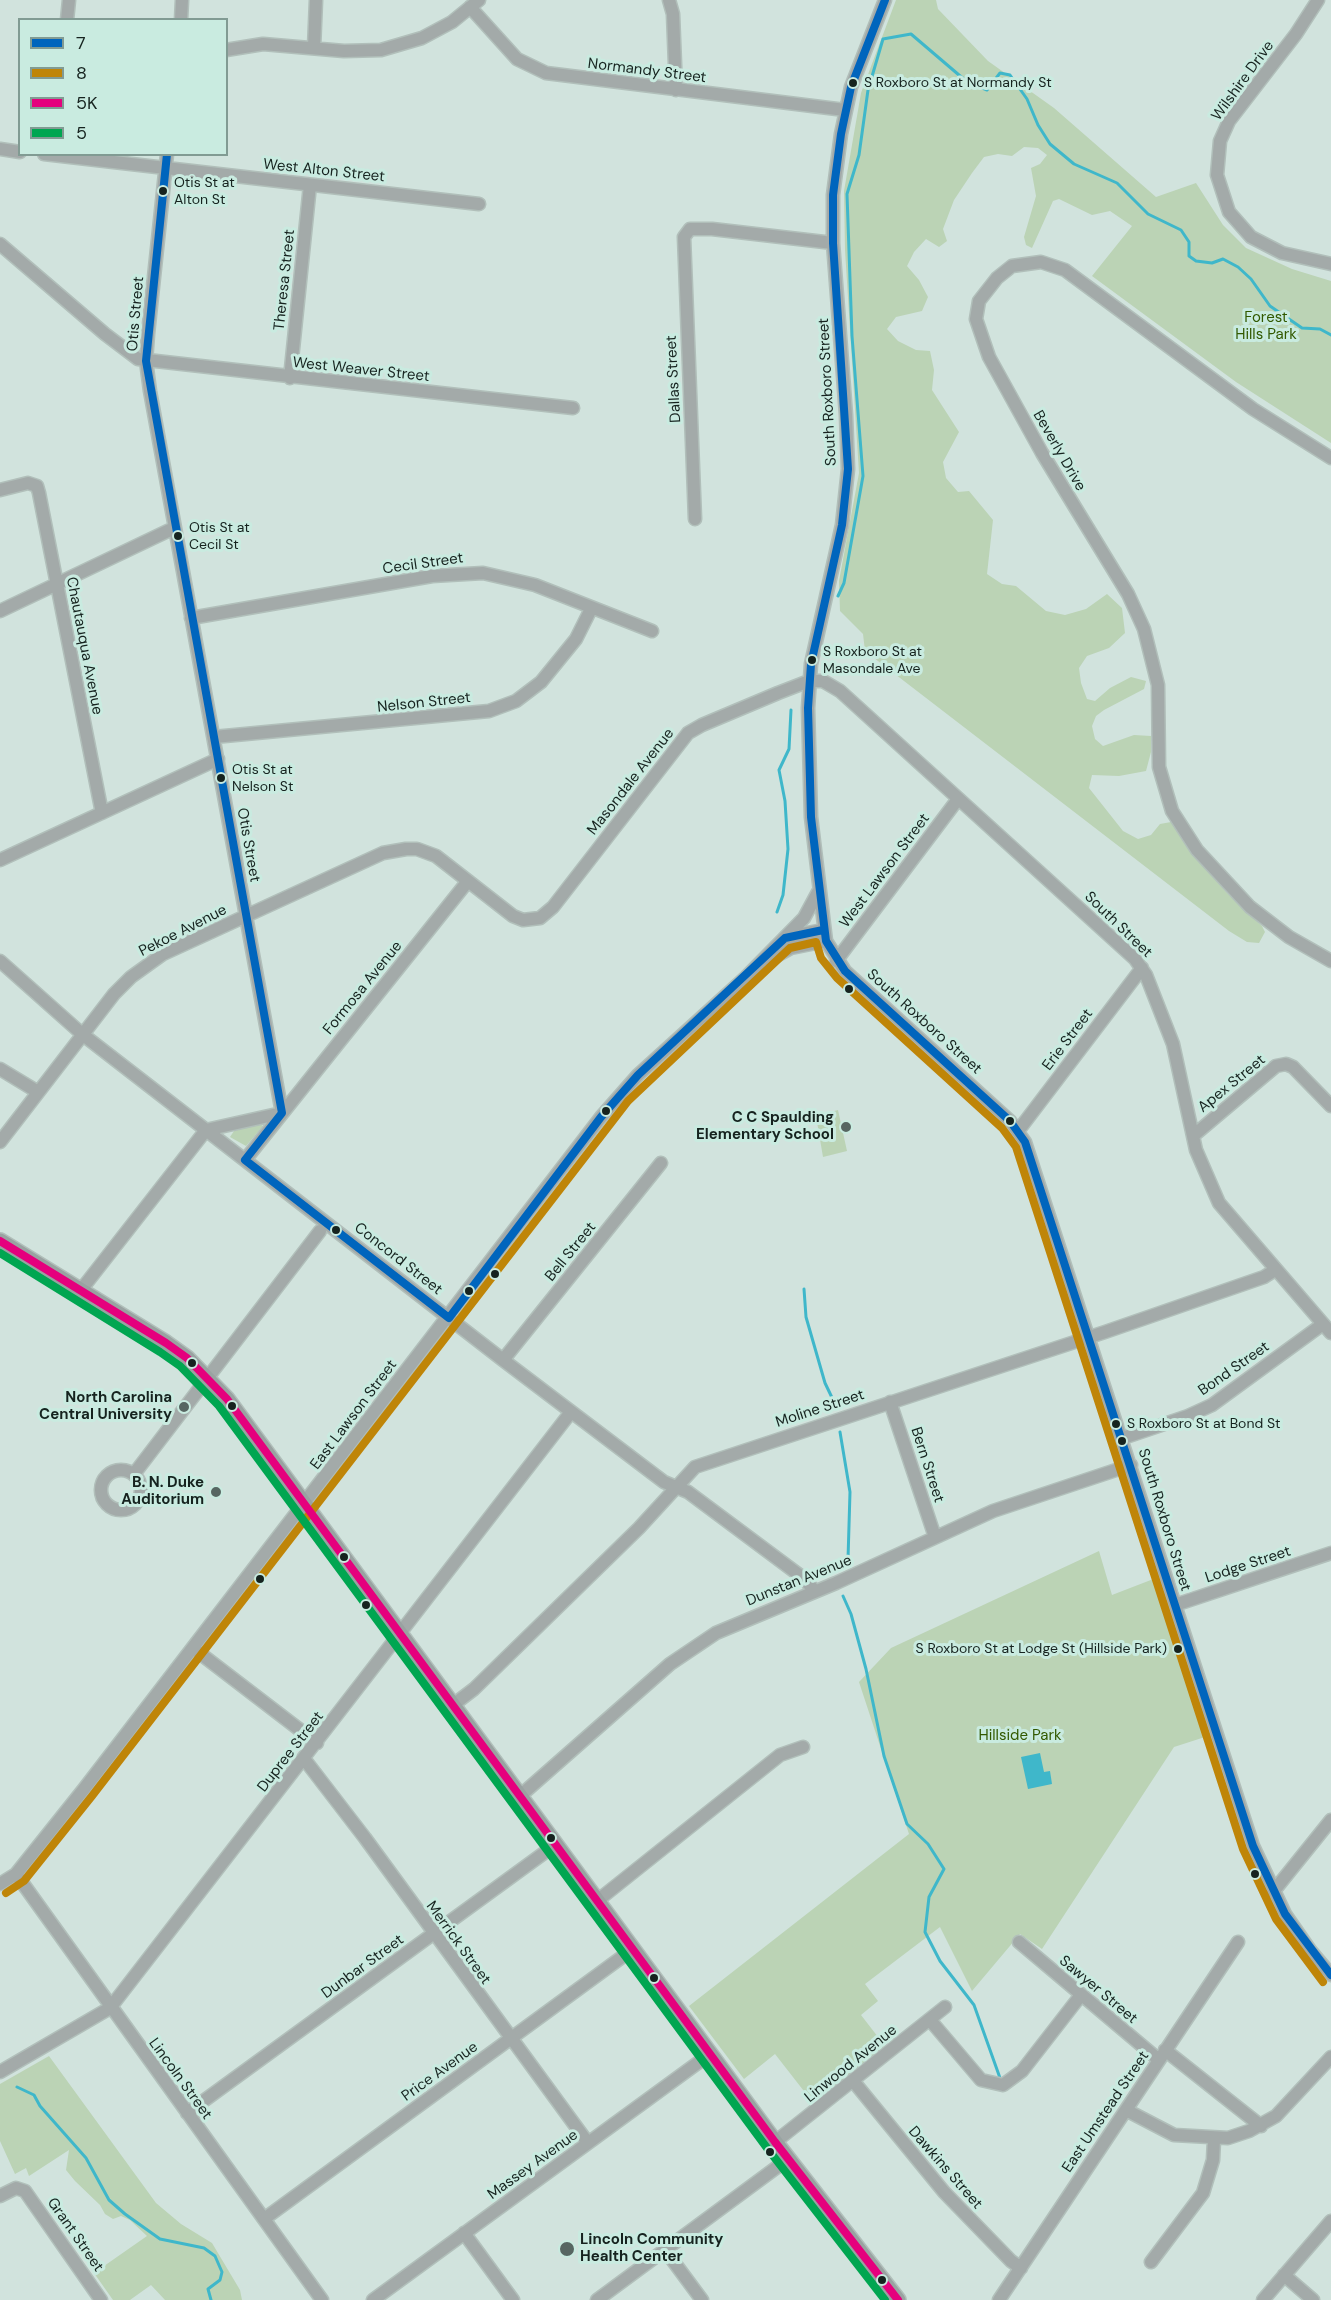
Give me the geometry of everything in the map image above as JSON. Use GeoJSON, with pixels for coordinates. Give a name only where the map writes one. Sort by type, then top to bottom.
{"type":"FeatureCollection","features":[{"type":"Feature","properties":{"kind":"main road"},"geometry":{"type":"LineString","coordinates":[[0,1241],[159,1338],[187,1358],[227,1399],[891,2297]]}},
{"type":"Feature","properties":{"kind":"street"},"geometry":{"type":"LineString","coordinates":[[67,18],[69,0]]}},
{"type":"Feature","properties":{"kind":"street"},"geometry":{"type":"LineString","coordinates":[[180,18],[182,0]]}},
{"type":"Feature","properties":{"kind":"street"},"geometry":{"type":"LineString","coordinates":[[314,48],[316,0]]}},
{"type":"Feature","properties":{"kind":"street"},"geometry":{"type":"LineString","coordinates":[[669,0],[675,44],[676,90]]}},
{"type":"Feature","properties":{"kind":"street","name":"South Roxboro Street"},"geometry":{"type":"LineString","coordinates":[[885,0],[863,54],[845,110],[836,165],[833,243],[848,469],[842,525],[815,642],[810,681],[811,806],[818,891],[825,936],[836,961],[1010,1120],[1030,1155],[1253,1846],[1273,1892],[1296,1932],[1331,1975]]}},
{"type":"Feature","properties":{"kind":"street","name":"Wilshire Drive"},"geometry":{"type":"LineString","coordinates":[[1318,0],[1296,34],[1229,121],[1220,141],[1217,175],[1229,212],[1251,237],[1282,253],[1331,264]]}},
{"type":"Feature","properties":{"kind":"street"},"geometry":{"type":"LineString","coordinates":[[228,50],[263,44],[365,52],[410,43],[452,22],[475,4]]}},
{"type":"Feature","properties":{"kind":"street","name":"Normandy Street"},"geometry":{"type":"LineString","coordinates":[[475,4],[517,59],[536,69],[562,77],[845,110]]}},
{"type":"Feature","properties":{"kind":"street"},"geometry":{"type":"LineString","coordinates":[[0,149],[18,152]]}},
{"type":"Feature","properties":{"kind":"street","name":"West Alton Street"},"geometry":{"type":"LineString","coordinates":[[59,156],[479,204]]}},
{"type":"Feature","properties":{"kind":"street","name":"Otis Street"},"geometry":{"type":"LineString","coordinates":[[167,156],[146,361],[174,528],[282,1113]]}},
{"type":"Feature","properties":{"kind":"street","name":"Theresa Street"},"geometry":{"type":"LineString","coordinates":[[290,378],[310,185]]}},
{"type":"Feature","properties":{"kind":"street","name":"Dallas Street"},"geometry":{"type":"LineString","coordinates":[[695,519],[684,237],[690,229],[712,229],[833,243]]}},
{"type":"Feature","properties":{"kind":"street"},"geometry":{"type":"LineString","coordinates":[[0,244],[133,357],[146,361]]}},
{"type":"Feature","properties":{"kind":"street","name":"Beverly Drive"},"geometry":{"type":"LineString","coordinates":[[1331,458],[1253,409],[1065,270],[1041,262],[1012,266],[997,278],[979,301],[976,319],[989,357],[1042,453],[1128,594],[1144,629],[1158,686],[1159,767],[1172,811],[1197,850],[1250,907],[1289,938],[1331,961]]}},
{"type":"Feature","properties":{"kind":"street","name":"West Weaver Street"},"geometry":{"type":"LineString","coordinates":[[146,361],[573,408]]}},
{"type":"Feature","properties":{"kind":"street","name":"Chautauqua Avenue"},"geometry":{"type":"LineString","coordinates":[[0,490],[28,483],[37,486],[102,813]]}},
{"type":"Feature","properties":{"kind":"street"},"geometry":{"type":"LineString","coordinates":[[0,610],[174,528]]}},
{"type":"Feature","properties":{"kind":"street","name":"Cecil Street"},"geometry":{"type":"LineString","coordinates":[[191,618],[463,573],[483,573],[515,579],[651,631]]}},
{"type":"Feature","properties":{"kind":"street","name":"Nelson Street"},"geometry":{"type":"LineString","coordinates":[[214,737],[489,711],[516,701],[541,682],[576,639],[591,609]]}},
{"type":"Feature","properties":{"kind":"street","name":"South Street"},"geometry":{"type":"LineString","coordinates":[[810,681],[823,681],[840,691],[1124,947],[1142,968],[1178,1058],[1192,1136],[1200,1161],[1219,1203],[1327,1329]]}},
{"type":"Feature","properties":{"kind":"street","name":"Masondale Avenue"},"geometry":{"type":"LineString","coordinates":[[501,907],[523,920],[540,918],[546,914],[688,733],[702,725],[810,681]]}},
{"type":"Feature","properties":{"kind":"street"},"geometry":{"type":"LineString","coordinates":[[0,860],[218,759]]}},
{"type":"Feature","properties":{"kind":"street","name":"West Lawson Street"},"geometry":{"type":"LineString","coordinates":[[836,961],[958,799]]}},
{"type":"Feature","properties":{"kind":"street","name":"Pekoe Avenue"},"geometry":{"type":"LineString","coordinates":[[0,1142],[82,1034],[131,977],[147,964],[184,943],[396,850],[425,852],[501,907]]}},
{"type":"Feature","properties":{"kind":"street","name":"Formosa Avenue"},"geometry":{"type":"LineString","coordinates":[[246,1160],[468,881]]}},
{"type":"Feature","properties":{"kind":"street","name":"East Lawson Street"},"geometry":{"type":"LineString","coordinates":[[0,1884],[16,1874],[449,1318],[620,1094],[746,976],[804,918],[818,891]]}},
{"type":"Feature","properties":{"kind":"street"},"geometry":{"type":"LineString","coordinates":[[784,938],[825,936]]}},
{"type":"Feature","properties":{"kind":"street","name":"East Lawson Street"},"geometry":{"type":"LineString","coordinates":[[746,976],[788,949],[825,936]]}},
{"type":"Feature","properties":{"kind":"street","name":"Concord Street"},"geometry":{"type":"LineString","coordinates":[[0,961],[82,1034],[503,1360],[675,1487],[688,1492],[802,1577],[816,1591]]}},
{"type":"Feature","properties":{"kind":"street","name":"Erie Street"},"geometry":{"type":"LineString","coordinates":[[1018,1131],[1142,968]]}},
{"type":"Feature","properties":{"kind":"street","name":"Apex Street"},"geometry":{"type":"LineString","coordinates":[[1192,1136],[1276,1066],[1287,1064],[1293,1067],[1331,1106]]}},
{"type":"Feature","properties":{"kind":"street"},"geometry":{"type":"LineString","coordinates":[[0,1069],[38,1092]]}},
{"type":"Feature","properties":{"kind":"street"},"geometry":{"type":"LineString","coordinates":[[81,1290],[206,1130],[282,1113]]}},
{"type":"Feature","properties":{"kind":"street","name":"Bell Street"},"geometry":{"type":"LineString","coordinates":[[503,1360],[661,1163]]}},
{"type":"Feature","properties":{"kind":"street"},"geometry":{"type":"LineString","coordinates":[[134,1474],[320,1231]]}},
{"type":"Feature","properties":{"kind":"street","name":"Moline Street"},"geometry":{"type":"LineString","coordinates":[[453,1705],[474,1689],[639,1528],[695,1467],[1089,1337],[1264,1277],[1275,1270]]}},
{"type":"Feature","properties":{"kind":"street","name":"Bond Street"},"geometry":{"type":"LineString","coordinates":[[1123,1438],[1188,1416],[1212,1405],[1327,1329]]}},
{"type":"Feature","properties":{"kind":"street","name":"Bern Street"},"geometry":{"type":"LineString","coordinates":[[890,1402],[935,1537]]}},
{"type":"Feature","properties":{"kind":"street","name":"Dupree Street"},"geometry":{"type":"LineString","coordinates":[[0,2072],[110,2008],[305,1760],[571,1412]]}},
{"type":"Feature","properties":{"kind":"street","name":"Dunstan Avenue"},"geometry":{"type":"LineString","coordinates":[[520,1796],[688,1650],[738,1622],[816,1591],[1020,1500],[1131,1465]]}},
{"type":"Feature","properties":{"kind":"street","name":"Lodge Street"},"geometry":{"type":"LineString","coordinates":[[1175,1605],[1331,1553]]}},
{"type":"Feature","properties":{"kind":"street"},"geometry":{"type":"LineString","coordinates":[[193,1648],[317,1743]]}},
{"type":"Feature","properties":{"kind":"street"},"geometry":{"type":"LineString","coordinates":[[597,1901],[780,1755],[803,1747]]}},
{"type":"Feature","properties":{"kind":"street","name":"Merrick Street"},"geometry":{"type":"LineString","coordinates":[[305,1760],[365,1838],[510,2040],[588,2143]]}},
{"type":"Feature","properties":{"kind":"street"},"geometry":{"type":"LineString","coordinates":[[1273,1892],[1331,1820]]}},
{"type":"Feature","properties":{"kind":"street","name":"Dunbar Street"},"geometry":{"type":"LineString","coordinates":[[187,2113],[555,1845]]}},
{"type":"Feature","properties":{"kind":"street","name":"Lincoln Street"},"geometry":{"type":"LineString","coordinates":[[16,1874],[110,2008],[322,2300]]}},
{"type":"Feature","properties":{"kind":"street","name":"Sawyer Street"},"geometry":{"type":"LineString","coordinates":[[1018,1942],[1081,1995],[1261,2126]]}},
{"type":"Feature","properties":{"kind":"street","name":"East Umstead Street"},"geometry":{"type":"LineString","coordinates":[[999,2300],[1238,1942]]}},
{"type":"Feature","properties":{"kind":"street","name":"Price Avenue"},"geometry":{"type":"LineString","coordinates":[[264,2219],[633,1949]]}},
{"type":"Feature","properties":{"kind":"street"},"geometry":{"type":"LineString","coordinates":[[930,2020],[981,2080],[998,2085],[1007,2084],[1022,2071],[1081,1995]]}},
{"type":"Feature","properties":{"kind":"street","name":"Linwood Avenue"},"geometry":{"type":"LineString","coordinates":[[775,2142],[854,2082],[945,2007]]}},
{"type":"Feature","properties":{"kind":"street","name":"Massey Avenue"},"geometry":{"type":"LineString","coordinates":[[373,2300],[710,2054]]}},
{"type":"Feature","properties":{"kind":"street"},"geometry":{"type":"LineString","coordinates":[[1126,2110],[1174,2135],[1228,2138],[1261,2126],[1293,2101],[1331,2057]]}},
{"type":"Feature","properties":{"kind":"street","name":"Dawkins Street"},"geometry":{"type":"LineString","coordinates":[[854,2082],[944,2192],[1011,2261],[1021,2268]]}},
{"type":"Feature","properties":{"kind":"street"},"geometry":{"type":"LineString","coordinates":[[1152,2262],[1203,2193],[1213,2160],[1214,2139]]}},
{"type":"Feature","properties":{"kind":"street"},"geometry":{"type":"LineString","coordinates":[[597,2300],[788,2159]]}},
{"type":"Feature","properties":{"kind":"street","name":"Grant Street"},"geometry":{"type":"LineString","coordinates":[[0,2196],[11,2189],[22,2190],[30,2197],[101,2300]]}},
{"type":"Feature","properties":{"kind":"street"},"geometry":{"type":"LineString","coordinates":[[1263,2300],[1331,2221]]}},
{"type":"Feature","properties":{"kind":"street"},"geometry":{"type":"LineString","coordinates":[[464,2233],[513,2300]]}},
{"type":"Feature","properties":{"kind":"street"},"geometry":{"type":"LineString","coordinates":[[665,2250],[702,2300]]}},
{"type":"Feature","properties":{"kind":"street"},"geometry":{"type":"LineString","coordinates":[[1284,2276],[1313,2300]]}},
{"type":"Feature","properties":{"kind":"green space","name":"Forest Hills Park"},"geometry":{"type":"Polygon","coordinates":[[[896,0],[936,0],[938,9],[988,61],[1054,108],[1156,197],[1196,183],[1223,225],[1246,248],[1292,269],[1331,281],[1331,443],[1236,382],[1092,276],[1132,226],[1110,211],[1092,215],[1059,199],[1053,201],[1032,248],[1026,245],[1024,237],[1036,196],[1031,168],[1040,164],[1047,155],[1038,148],[1024,147],[1012,156],[998,154],[984,157],[954,200],[943,229],[947,241],[939,247],[926,239],[914,252],[907,266],[919,280],[928,297],[922,311],[896,317],[887,329],[898,341],[916,350],[930,351],[934,370],[932,390],[959,432],[943,462],[946,478],[958,492],[969,491],[993,520],[987,574],[1002,584],[1016,586],[1046,611],[1065,615],[1086,609],[1107,594],[1122,608],[1125,633],[1109,648],[1087,656],[1079,668],[1081,683],[1087,699],[1095,701],[1110,688],[1131,677],[1146,681],[1144,689],[1096,716],[1092,726],[1095,739],[1103,746],[1134,735],[1151,736],[1151,752],[1146,771],[1119,776],[1092,775],[1089,788],[1123,831],[1138,839],[1151,835],[1160,824],[1171,822],[1195,857],[1228,894],[1262,926],[1265,932],[1259,943],[1247,942],[1229,931],[865,651],[863,634],[840,611],[839,581],[859,473],[845,250],[844,191],[861,93],[896,0]]]}},
{"type":"Feature","properties":{"kind":"green space"},"geometry":{"type":"Polygon","coordinates":[[[838,1110],[847,1151],[823,1157],[816,1116],[838,1110]]]}},
{"type":"Feature","properties":{"kind":"green space"},"geometry":{"type":"Polygon","coordinates":[[[258,1122],[263,1126],[246,1146],[230,1137],[234,1131],[258,1122]]]}},
{"type":"Feature","properties":{"kind":"green space","name":"Hillside Park"},"geometry":{"type":"Polygon","coordinates":[[[1099,1551],[1112,1595],[1156,1578],[1205,1737],[1174,1747],[1042,1949],[1020,1934],[972,1991],[940,1927],[865,1984],[878,2001],[861,2015],[885,2046],[814,2104],[775,2054],[744,2079],[689,2006],[909,1834],[859,1682],[891,1648],[1099,1551]]]}},
{"type":"Feature","properties":{"kind":"green space"},"geometry":{"type":"Polygon","coordinates":[[[49,2056],[156,2203],[181,2224],[212,2243],[240,2290],[242,2300],[165,2300],[151,2285],[130,2300],[113,2300],[94,2273],[147,2236],[130,2220],[121,2216],[113,2219],[105,2214],[100,2205],[75,2181],[66,2170],[69,2150],[29,2176],[26,2168],[15,2174],[0,2141],[0,2084],[49,2056]]]}},
{"type":"Feature","properties":{"kind":"water"},"geometry":{"type":"Polygon","coordinates":[[[1040,1753],[1044,1772],[1050,1771],[1052,1784],[1028,1789],[1021,1757],[1040,1753]]]}},
{"type":"Feature","properties":{"kind":"waterway"},"geometry":{"type":"LineString","coordinates":[[838,596],[844,583],[863,476],[852,336],[847,194],[859,155],[868,90],[883,39],[911,34],[966,81],[987,90],[1000,73],[1010,75],[1027,99],[1038,125],[1050,144],[1074,164],[1117,183],[1148,214],[1181,230],[1189,242],[1189,256],[1196,261],[1212,263],[1223,259],[1238,267],[1251,279],[1270,306],[1302,328],[1320,329],[1331,335]]}},
{"type":"Feature","properties":{"kind":"waterway"},"geometry":{"type":"LineString","coordinates":[[777,912],[783,895],[788,849],[785,801],[779,770],[789,749],[791,710]]}},
{"type":"Feature","properties":{"kind":"waterway"},"geometry":{"type":"LineString","coordinates":[[804,1289],[806,1317],[825,1383],[836,1406]]}},
{"type":"Feature","properties":{"kind":"waterway"},"geometry":{"type":"LineString","coordinates":[[840,1432],[850,1492],[848,1559]]}},
{"type":"Feature","properties":{"kind":"waterway"},"geometry":{"type":"LineString","coordinates":[[843,1596],[851,1614],[866,1669],[884,1756],[907,1824],[928,1844],[944,1869],[929,1897],[925,1932],[940,1961],[974,2005],[1000,2078]]}},
{"type":"Feature","properties":{"kind":"waterway"},"geometry":{"type":"LineString","coordinates":[[17,2087],[34,2095],[40,2106],[86,2158],[109,2200],[125,2214],[160,2239],[204,2248],[215,2256],[222,2272],[220,2280],[208,2289],[211,2300]]}},
{"type":"Feature","properties":{"kind":"transit line","name":"7"},"geometry":{"type":"LineString","coordinates":[[885,0],[851,87],[841,134],[833,195],[833,243],[848,469],[842,525],[811,664],[808,708],[811,817],[826,941],[845,971],[1010,1121],[1025,1142],[1253,1846],[1285,1914],[1331,1975]]}},
{"type":"Feature","properties":{"kind":"transit line","name":"7"},"geometry":{"type":"LineString","coordinates":[[167,156],[146,361],[282,1113],[245,1160],[449,1318],[601,1117],[638,1075],[785,938],[823,930]]}},
{"type":"Feature","properties":{"kind":"transit line","name":"8"},"geometry":{"type":"LineString","coordinates":[[6,1893],[24,1881],[92,1796],[628,1101],[790,948],[816,942],[821,958],[837,978],[1002,1128],[1016,1147],[1243,1849],[1276,1919],[1323,1982]]}},
{"type":"Feature","properties":{"kind":"transit line","name":"5K"},"geometry":{"type":"LineString","coordinates":[[0,1241],[166,1343],[187,1358],[227,1399],[775,2142],[898,2300]]}},
{"type":"Feature","properties":{"kind":"transit line","name":"5"},"geometry":{"type":"LineString","coordinates":[[0,1253],[160,1352],[180,1366],[219,1406],[767,2148],[885,2300]]}},
{"type":"Feature","properties":{"kind":"place","name":"S Roxboro St at Normandy St"},"geometry":{"type":"Point","coordinates":[853,83]}},
{"type":"Feature","properties":{"kind":"place","name":"Otis St at Alton St"},"geometry":{"type":"Point","coordinates":[163,191]}},
{"type":"Feature","properties":{"kind":"place","name":"Otis St at Cecil St"},"geometry":{"type":"Point","coordinates":[178,536]}},
{"type":"Feature","properties":{"kind":"place","name":"S Roxboro St at Masondale Ave"},"geometry":{"type":"Point","coordinates":[812,660]}},
{"type":"Feature","properties":{"kind":"place","name":"Otis St at Nelson St"},"geometry":{"type":"Point","coordinates":[221,778]}},
{"type":"Feature","properties":{"kind":"place","name":"C C Spaulding Elementary School"},"geometry":{"type":"Point","coordinates":[846,1127]}},
{"type":"Feature","properties":{"kind":"place","name":"North Carolina Central University"},"geometry":{"type":"Point","coordinates":[184,1407]}},
{"type":"Feature","properties":{"kind":"place","name":"S Roxboro St at Bond St"},"geometry":{"type":"Point","coordinates":[1116,1424]}},
{"type":"Feature","properties":{"kind":"place","name":"B. N. Duke Auditorium"},"geometry":{"type":"Point","coordinates":[216,1492]}},
{"type":"Feature","properties":{"kind":"place","name":"S Roxboro St at Lodge St (Hillside Park)"},"geometry":{"type":"Point","coordinates":[1178,1649]}},
{"type":"Feature","properties":{"kind":"place","name":"Lincoln Community Health Center"},"geometry":{"type":"Point","coordinates":[567,2249]}}]}
